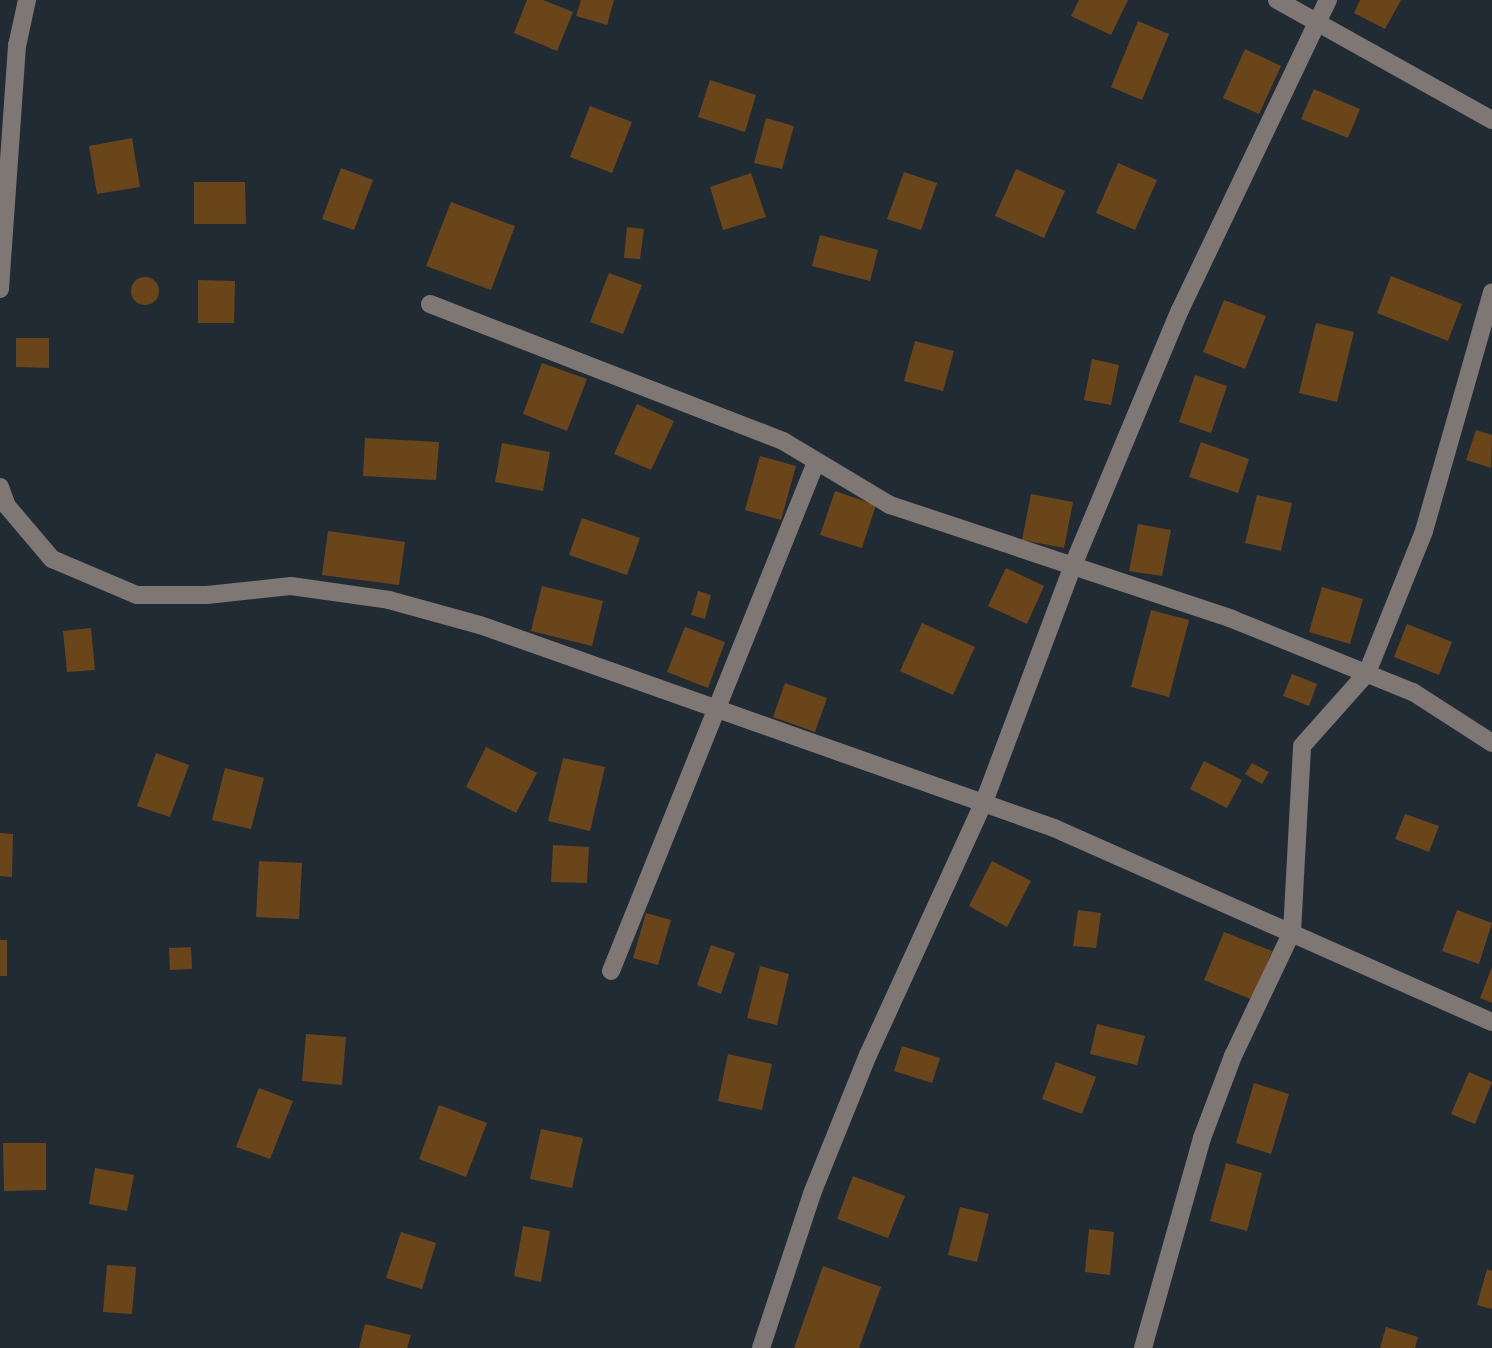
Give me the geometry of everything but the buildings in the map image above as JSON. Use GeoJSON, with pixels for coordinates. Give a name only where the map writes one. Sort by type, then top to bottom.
{"type":"FeatureCollection","features":[{"type":"Feature","properties":{"kind":"street"},"geometry":{"type":"LineString","coordinates":[[0,289],[17,46],[27,0]]}},
{"type":"Feature","properties":{"kind":"street"},"geometry":{"type":"LineString","coordinates":[[1277,0],[1492,120]]}},
{"type":"Feature","properties":{"kind":"street"},"geometry":{"type":"LineString","coordinates":[[761,1348],[813,1191],[863,1067],[984,802],[1074,563],[1180,310],[1328,0]]}},
{"type":"Feature","properties":{"kind":"street"},"geometry":{"type":"LineString","coordinates":[[1143,1348],[1202,1138],[1233,1056],[1292,932],[1302,746],[1367,673],[1424,531],[1492,292]]}},
{"type":"Feature","properties":{"kind":"street"},"geometry":{"type":"LineString","coordinates":[[430,304],[783,441],[890,505],[1027,553],[1074,563],[1413,692],[1492,743]]}},
{"type":"Feature","properties":{"kind":"street"},"geometry":{"type":"LineString","coordinates":[[611,971],[816,462]]}},
{"type":"Feature","properties":{"kind":"street"},"geometry":{"type":"LineString","coordinates":[[0,487],[7,506],[52,559],[137,595],[207,595],[291,586],[389,600],[480,625],[716,706],[1054,828],[1492,1023]]}}]}
